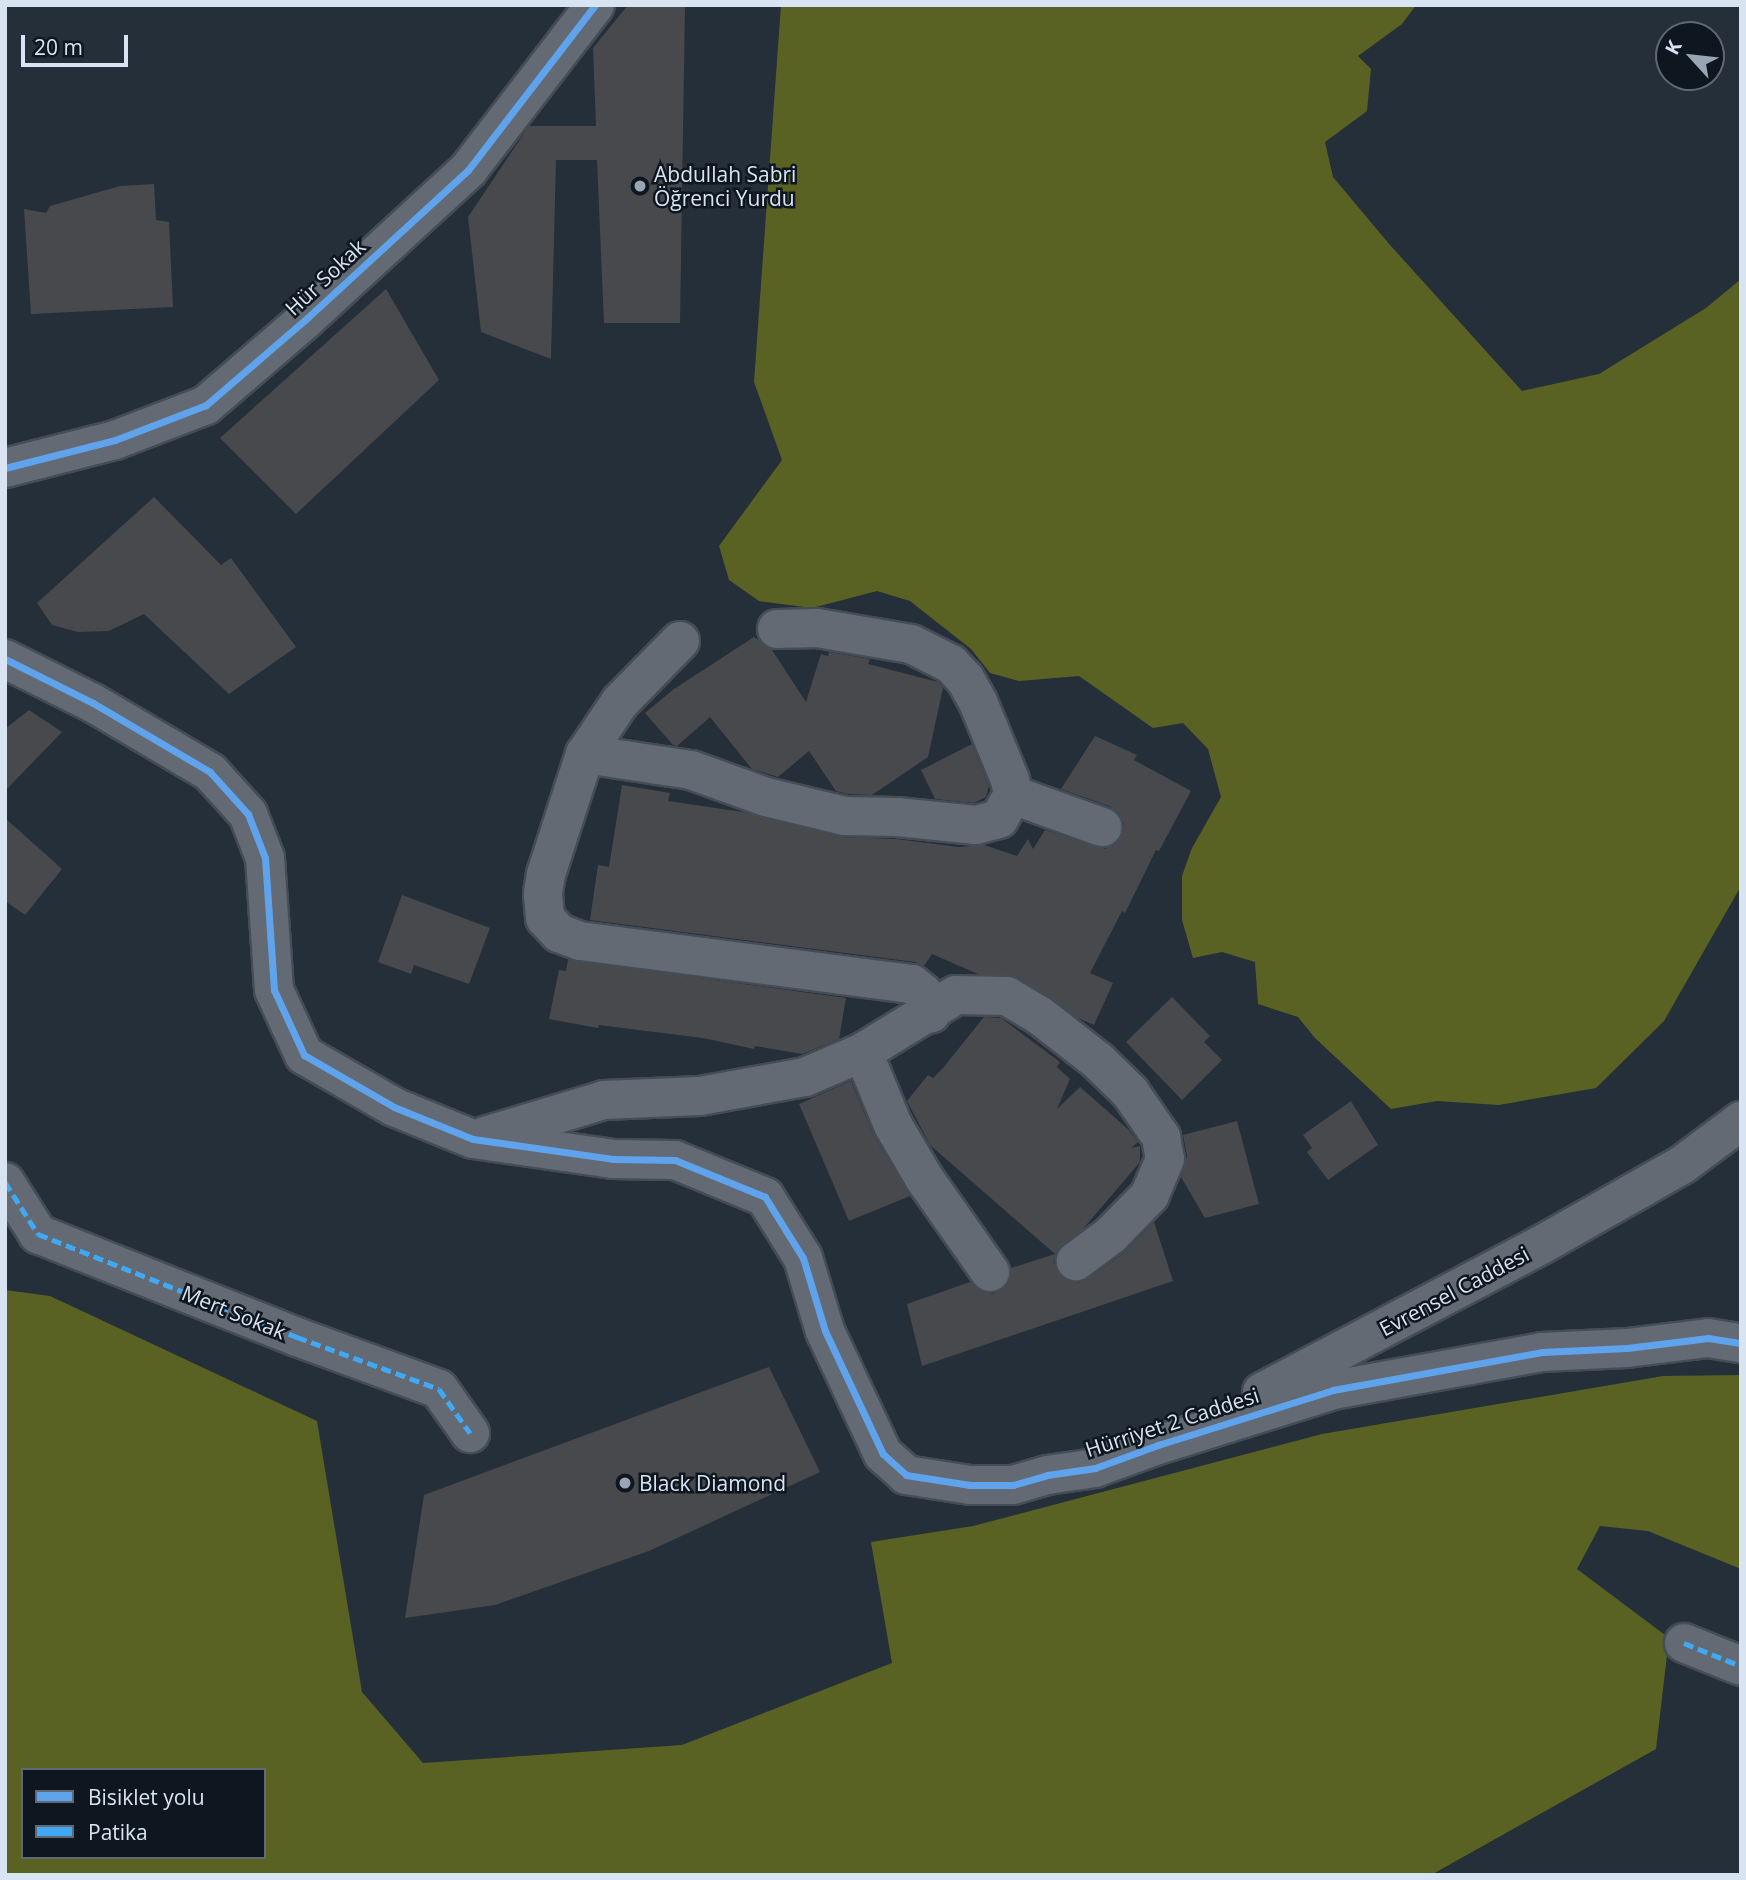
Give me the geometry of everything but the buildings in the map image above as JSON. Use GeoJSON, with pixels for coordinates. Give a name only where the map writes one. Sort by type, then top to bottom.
{"type":"FeatureCollection","features":[{"type":"Feature","properties":{"kind":"street","name":"Hür Sokak"},"geometry":{"type":"LineString","coordinates":[[5,468],[115,440],[206,405],[306,319],[468,170],[595,5]]}},
{"type":"Feature","properties":{"kind":"street"},"geometry":{"type":"LineString","coordinates":[[585,754],[691,770],[766,797],[845,816],[922,818],[976,825],[999,819],[1013,795],[1010,780],[978,702],[951,664],[911,644],[884,638],[817,628],[777,629]]}},
{"type":"Feature","properties":{"kind":"street"},"geometry":{"type":"LineString","coordinates":[[680,641],[620,702],[585,754],[543,894],[545,918],[559,933],[580,942],[912,985],[923,993],[930,1013]]}},
{"type":"Feature","properties":{"kind":"street","name":"Hürriyet 2 Caddesi"},"geometry":{"type":"LineString","coordinates":[[5,659],[93,703],[210,772],[248,814],[265,858],[274,990],[304,1055],[394,1107],[472,1139],[613,1159],[675,1160],[765,1197],[803,1258],[825,1331],[883,1454],[906,1475],[970,1485],[1013,1485],[1047,1475],[1095,1468],[1158,1445],[1333,1390],[1542,1352],[1627,1348],[1708,1338],[1741,1343]]}},
{"type":"Feature","properties":{"kind":"street"},"geometry":{"type":"LineString","coordinates":[[1013,795],[1102,827]]}},
{"type":"Feature","properties":{"kind":"street"},"geometry":{"type":"LineString","coordinates":[[472,1139],[604,1100],[701,1096],[806,1077],[863,1052],[956,995],[1007,996],[1039,1015],[1098,1061],[1130,1092],[1161,1137],[1165,1159],[1150,1195],[1111,1235],[1076,1261]]}},
{"type":"Feature","properties":{"kind":"street"},"geometry":{"type":"LineString","coordinates":[[863,1052],[893,1125],[924,1178],[990,1272]]}},
{"type":"Feature","properties":{"kind":"street","name":"Evrensel Caddesi"},"geometry":{"type":"LineString","coordinates":[[1158,1445],[1330,1358],[1541,1245],[1682,1165],[1741,1121]]}},
{"type":"Feature","properties":{"kind":"street","name":"Mert Sokak"},"geometry":{"type":"LineString","coordinates":[[5,1182],[38,1234],[439,1389],[470,1433]]}},
{"type":"Feature","properties":{"kind":"street"},"geometry":{"type":"LineString","coordinates":[[1684,1643],[1741,1666]]}},
{"type":"Feature","properties":{"kind":"green space"},"geometry":{"type":"Polygon","coordinates":[[[781,5],[1416,5],[1402,24],[1358,56],[1371,69],[1367,111],[1325,142],[1333,177],[1390,245],[1522,391],[1599,374],[1706,308],[1741,279],[1741,886],[1664,1021],[1596,1088],[1499,1105],[1437,1101],[1391,1109],[1315,1038],[1298,1017],[1258,1004],[1255,962],[1222,952],[1193,958],[1182,920],[1182,876],[1192,848],[1221,797],[1208,749],[1183,723],[1153,728],[1079,676],[1019,681],[990,673],[971,649],[910,601],[877,591],[812,608],[759,601],[729,580],[719,546],[782,460],[754,382],[781,5]]]}},
{"type":"Feature","properties":{"kind":"green space"},"geometry":{"type":"Polygon","coordinates":[[[5,1290],[50,1296],[317,1421],[362,1692],[423,1763],[682,1745],[892,1663],[871,1542],[973,1526],[1322,1434],[1663,1376],[1741,1375],[1741,1569],[1648,1531],[1600,1526],[1577,1569],[1669,1638],[1656,1749],[1431,1875],[5,1875],[5,1290]]]}},
{"type":"Feature","properties":{"kind":"marked path"},"geometry":{"type":"LineString","coordinates":[[5,1182],[38,1234],[297,1337],[439,1389],[470,1433]]}},
{"type":"Feature","properties":{"kind":"marked path"},"geometry":{"type":"LineString","coordinates":[[1684,1643],[1741,1666]]}},
{"type":"Feature","properties":{"kind":"cycle path"},"geometry":{"type":"LineString","coordinates":[[5,468],[115,440],[206,405],[306,319],[468,170],[595,5]]}},
{"type":"Feature","properties":{"kind":"cycle path"},"geometry":{"type":"LineString","coordinates":[[5,659],[93,703],[210,772],[248,814],[265,858],[274,990],[304,1055],[394,1107],[473,1139],[613,1159],[675,1160],[765,1197],[803,1258],[825,1331],[883,1454],[906,1475],[970,1485],[1013,1485],[1047,1475],[1095,1468],[1158,1445],[1333,1390],[1542,1352],[1627,1348],[1708,1338],[1741,1343]]}},
{"type":"Feature","properties":{"kind":"place","name":"Abdullah Sabri Öğrenci Yurdu"},"geometry":{"type":"Point","coordinates":[640,186]}},
{"type":"Feature","properties":{"kind":"place","name":"Black Diamond"},"geometry":{"type":"Point","coordinates":[625,1483]}}]}
